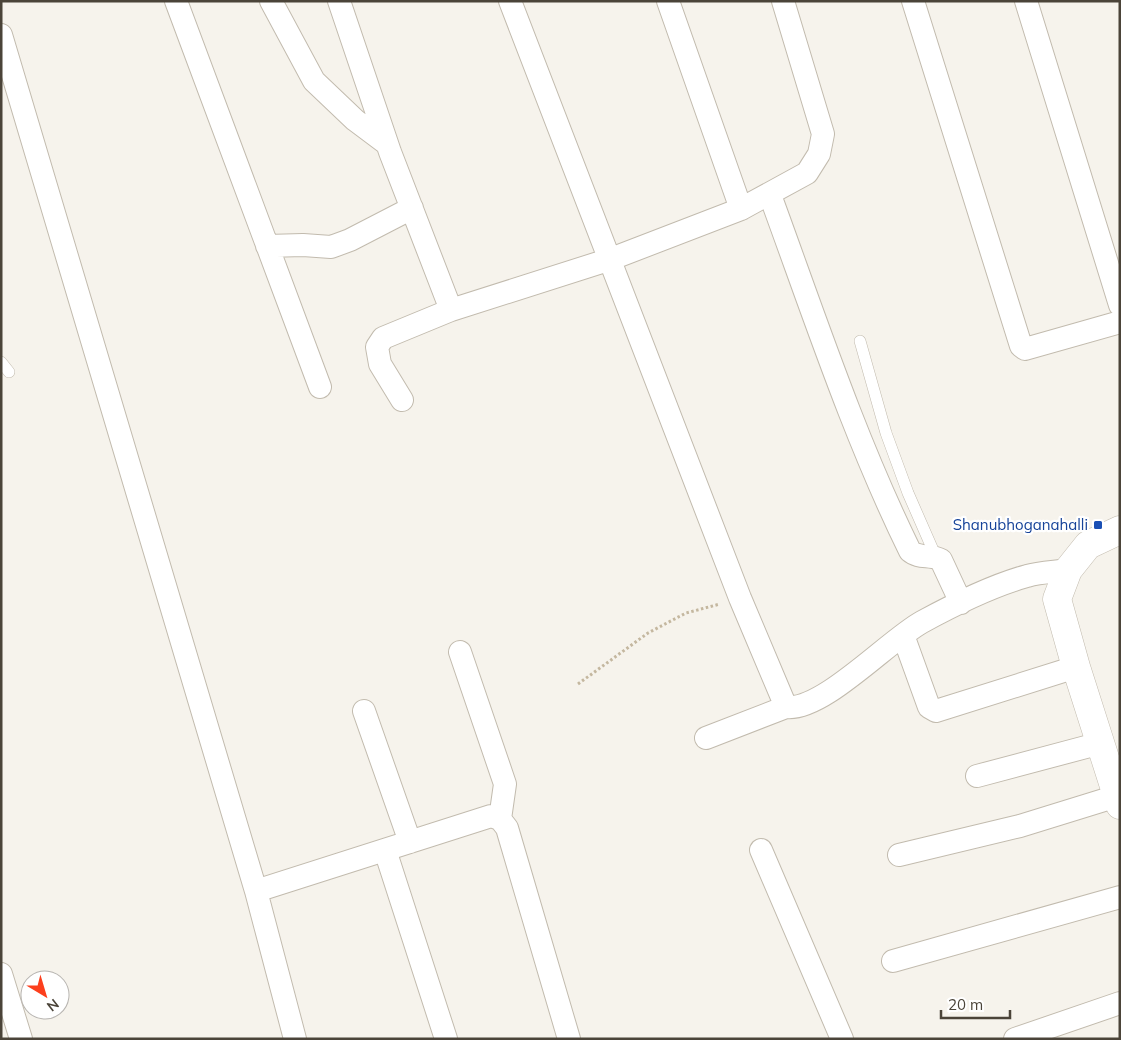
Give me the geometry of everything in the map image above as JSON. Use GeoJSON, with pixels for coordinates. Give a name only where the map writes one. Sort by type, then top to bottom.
{"type":"FeatureCollection","features":[{"type":"Feature","properties":{"kind":"street"},"geometry":{"type":"LineString","coordinates":[[176,1],[320,387]]}},
{"type":"Feature","properties":{"kind":"street"},"geometry":{"type":"LineString","coordinates":[[270,1],[314,81],[354,120],[387,144]]}},
{"type":"Feature","properties":{"kind":"street"},"geometry":{"type":"LineString","coordinates":[[339,1],[387,144],[451,310]]}},
{"type":"Feature","properties":{"kind":"street"},"geometry":{"type":"LineString","coordinates":[[510,1],[740,598],[786,707]]}},
{"type":"Feature","properties":{"kind":"street"},"geometry":{"type":"LineString","coordinates":[[668,1],[742,209]]}},
{"type":"Feature","properties":{"kind":"street"},"geometry":{"type":"LineString","coordinates":[[402,400],[380,364],[377,347],[383,338],[451,310],[611,259],[742,209],[807,174],[819,154],[823,134],[783,1]]}},
{"type":"Feature","properties":{"kind":"street"},"geometry":{"type":"LineString","coordinates":[[913,1],[1021,346],[1025,349],[1120,322]]}},
{"type":"Feature","properties":{"kind":"street"},"geometry":{"type":"LineString","coordinates":[[1026,1],[1120,305]]}},
{"type":"Feature","properties":{"kind":"street"},"geometry":{"type":"LineString","coordinates":[[1,35],[256,891],[295,1039]]}},
{"type":"Feature","properties":{"kind":"street"},"geometry":{"type":"LineString","coordinates":[[770,195],[858,435],[882,494],[910,551],[917,556],[936,557],[941,560],[961,603]]}},
{"type":"Feature","properties":{"kind":"street"},"geometry":{"type":"LineString","coordinates":[[267,246],[303,245],[331,247],[350,240],[412,208]]}},
{"type":"Feature","properties":{"kind":"street"},"geometry":{"type":"LineString","coordinates":[[899,855],[1118,801],[1057,599],[1068,570],[1088,545],[1120,530]]}},
{"type":"Feature","properties":{"kind":"street"},"geometry":{"type":"LineString","coordinates":[[706,738],[786,707],[795,708],[826,693],[921,623],[961,603],[1027,576],[1068,570]]}},
{"type":"Feature","properties":{"kind":"street"},"geometry":{"type":"LineString","coordinates":[[903,635],[929,707],[936,711],[1076,667]]}},
{"type":"Feature","properties":{"kind":"street"},"geometry":{"type":"LineString","coordinates":[[460,652],[505,784],[500,819]]}},
{"type":"Feature","properties":{"kind":"street"},"geometry":{"type":"LineString","coordinates":[[364,711],[410,842]]}},
{"type":"Feature","properties":{"kind":"street"},"geometry":{"type":"LineString","coordinates":[[977,776],[1101,743]]}},
{"type":"Feature","properties":{"kind":"street"},"geometry":{"type":"LineString","coordinates":[[256,891],[491,816],[500,819],[507,828],[569,1039]]}},
{"type":"Feature","properties":{"kind":"street"},"geometry":{"type":"LineString","coordinates":[[386,850],[446,1039]]}},
{"type":"Feature","properties":{"kind":"street"},"geometry":{"type":"LineString","coordinates":[[761,850],[842,1039]]}},
{"type":"Feature","properties":{"kind":"street"},"geometry":{"type":"LineString","coordinates":[[893,962],[1120,897]]}},
{"type":"Feature","properties":{"kind":"street"},"geometry":{"type":"LineString","coordinates":[[1,974],[21,1039]]}},
{"type":"Feature","properties":{"kind":"street"},"geometry":{"type":"LineString","coordinates":[[1015,1039],[1120,1003]]}},
{"type":"Feature","properties":{"kind":"lane"},"geometry":{"type":"LineString","coordinates":[[860,342],[886,434],[908,493],[936,557]]}},
{"type":"Feature","properties":{"kind":"path"},"geometry":{"type":"LineString","coordinates":[[578,684],[648,634],[686,613],[740,598]]}},
{"type":"Feature","properties":{"kind":"place","name":"Shanubhoganahalli"},"geometry":{"type":"Point","coordinates":[1098,525]}}]}
